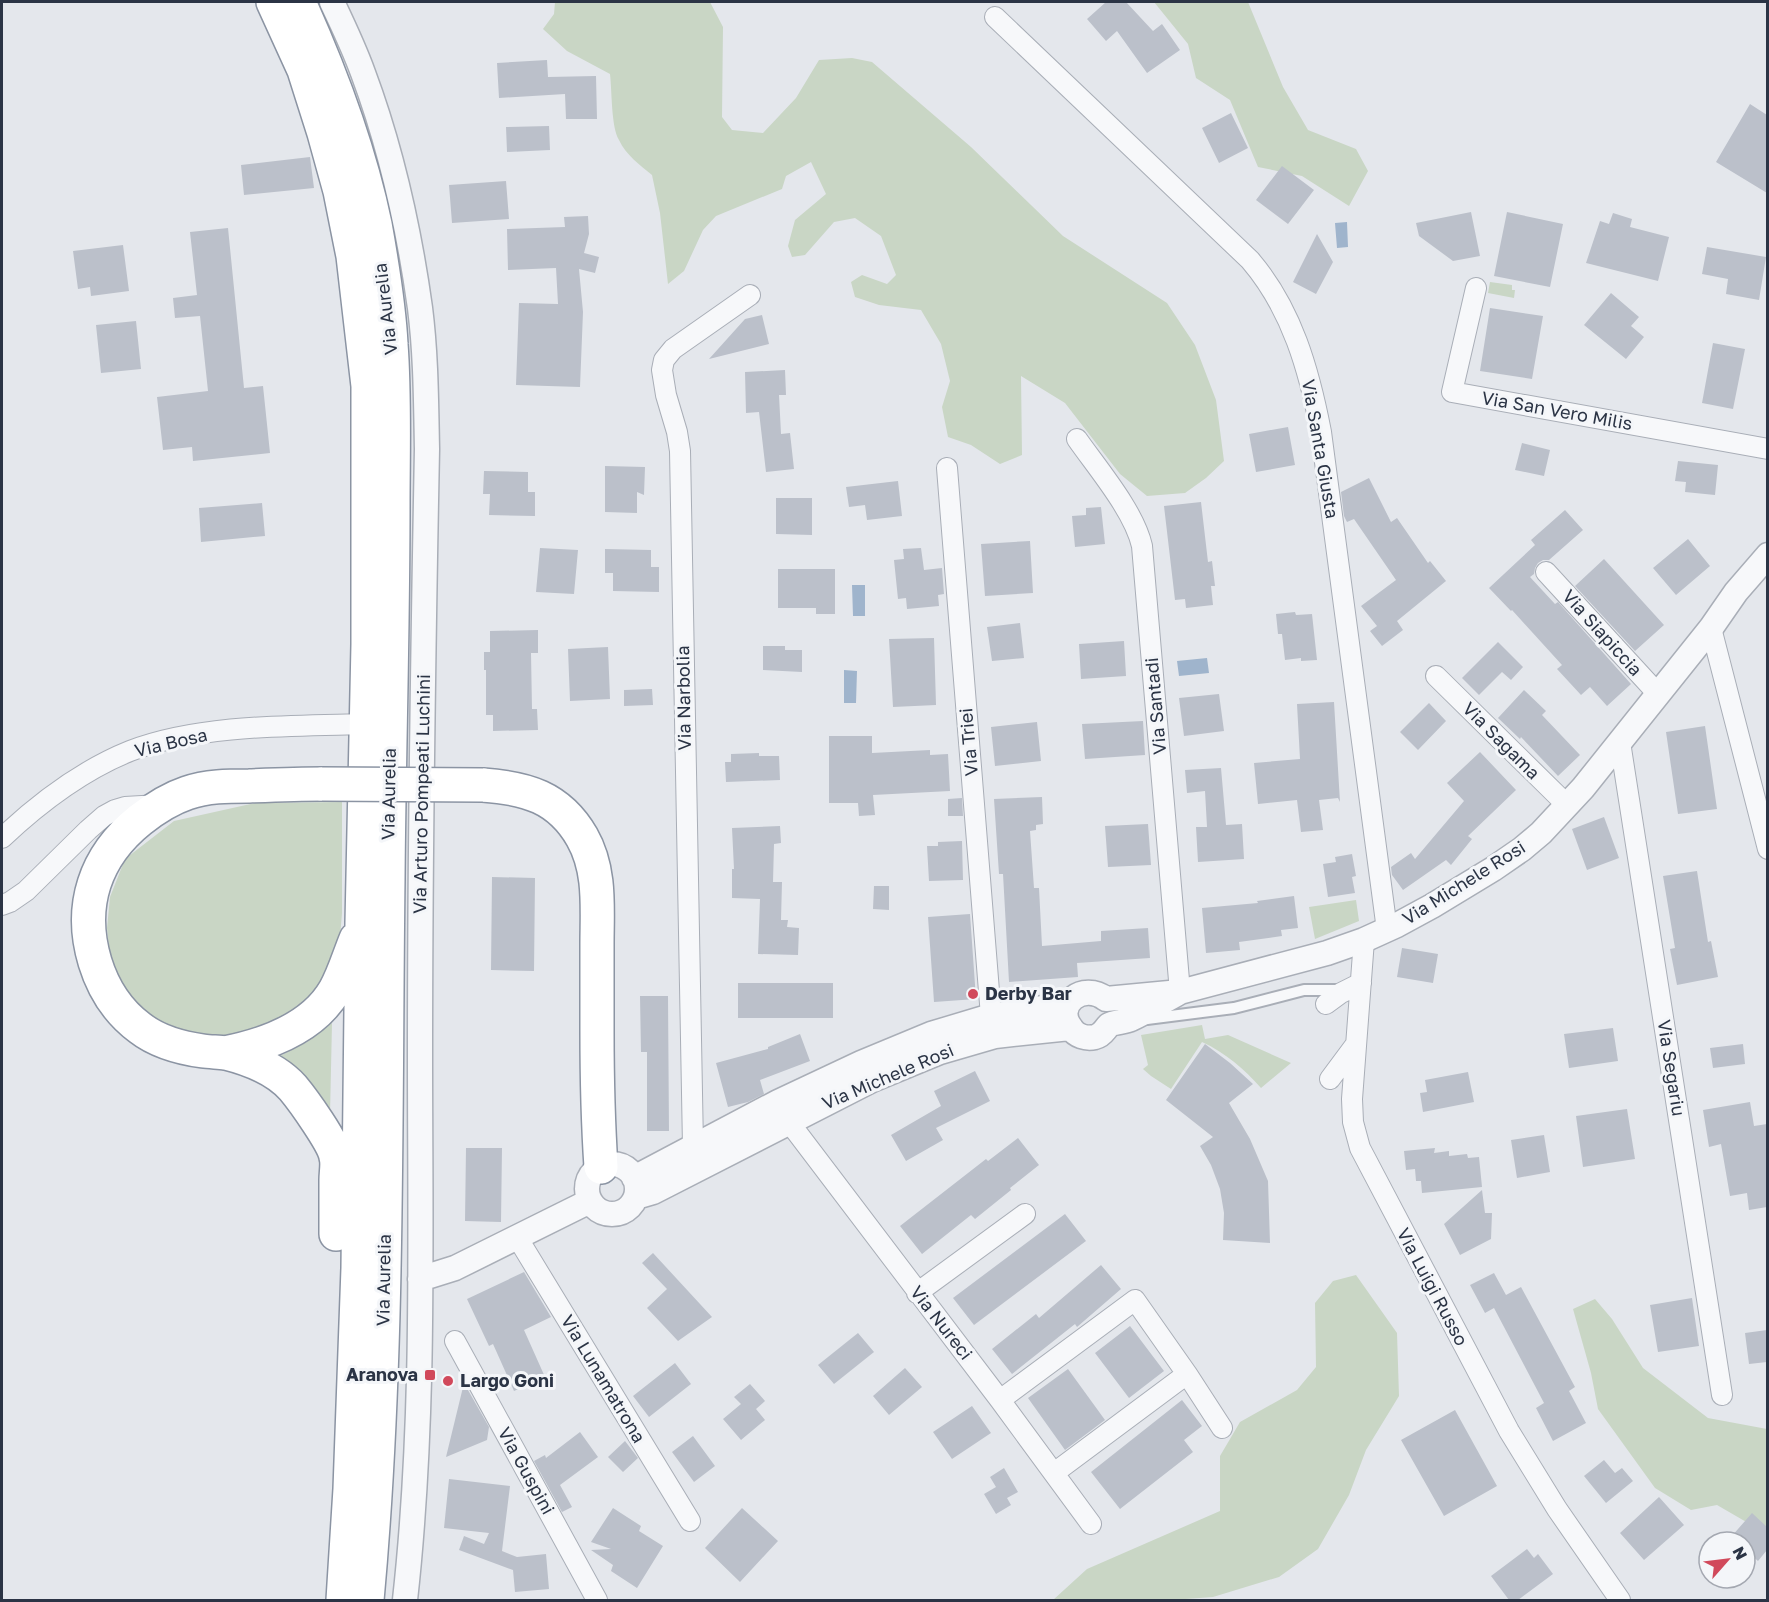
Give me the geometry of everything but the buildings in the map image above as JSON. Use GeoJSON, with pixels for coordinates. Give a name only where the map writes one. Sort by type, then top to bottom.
{"type":"FeatureCollection","features":[{"type":"Feature","properties":{"kind":"highway","name":"Via Aurelia"},"geometry":{"type":"LineString","coordinates":[[273,2],[304,70],[324,133],[347,223],[358,288],[368,386],[368,644],[358,1268],[343,1600]]}},
{"type":"Feature","properties":{"kind":"highway","name":"Via Aurelia"},"geometry":{"type":"LineString","coordinates":[[299,2],[336,92],[363,173],[385,282],[392,361],[393,541],[384,1292],[378,1462],[368,1600]]}},
{"type":"Feature","properties":{"kind":"highway"},"geometry":{"type":"LineString","coordinates":[[336,1156],[306,1105],[283,1078],[259,1064],[225,1053],[167,1043],[140,1028],[122,1011],[108,994],[102,982],[91,944],[91,894],[98,873],[115,844],[130,828],[161,805],[188,792],[211,788],[322,784],[483,785],[527,791],[552,803],[563,812],[588,847],[593,860],[597,896],[597,1090],[601,1167]]}},
{"type":"Feature","properties":{"kind":"highway"},"geometry":{"type":"LineString","coordinates":[[225,1053],[263,1044],[305,1022],[316,1012],[336,987],[362,923]]}},
{"type":"Feature","properties":{"kind":"highway"},"geometry":{"type":"LineString","coordinates":[[325,1600],[336,1329],[336,1156],[345,1025],[362,923]]}},
{"type":"Feature","properties":{"kind":"street","name":"Via Arturo Pompeati Luchini"},"geometry":{"type":"LineString","coordinates":[[332,2],[372,97],[400,201],[412,255],[420,310],[426,380],[420,931],[420,1280],[414,1559],[405,1600]]}},
{"type":"Feature","properties":{"kind":"street","name":"Via Santa Giusta"},"geometry":{"type":"LineString","coordinates":[[995,17],[1250,260],[1270,287],[1289,321],[1305,363],[1321,432],[1387,930]]}},
{"type":"Feature","properties":{"kind":"street","name":"Via San Vero Milis"},"geometry":{"type":"LineString","coordinates":[[1476,288],[1452,392],[1767,449]]}},
{"type":"Feature","properties":{"kind":"street","name":"Via Narbolia"},"geometry":{"type":"LineString","coordinates":[[693,1146],[680,451],[662,370],[664,360],[673,349],[750,295]]}},
{"type":"Feature","properties":{"kind":"street","name":"Via Santadi"},"geometry":{"type":"LineString","coordinates":[[1077,439],[1127,510],[1139,534],[1142,546],[1180,992]]}},
{"type":"Feature","properties":{"kind":"street","name":"Via Triei"},"geometry":{"type":"LineString","coordinates":[[947,468],[991,1016]]}},
{"type":"Feature","properties":{"kind":"street","name":"Via Michele Rosi"},"geometry":{"type":"LineString","coordinates":[[1180,992],[1132,1019],[1115,1023],[1101,1035],[1088,1038],[1075,1033],[1069,1016],[1072,998],[1085,992],[1100,994],[1106,999],[1180,992],[1327,953],[1387,930],[1493,869],[1522,849],[1567,806],[1767,555]]}},
{"type":"Feature","properties":{"kind":"street","name":"Via Siapiccia"},"geometry":{"type":"LineString","coordinates":[[1546,572],[1658,694]]}},
{"type":"Feature","properties":{"kind":"street"},"geometry":{"type":"LineString","coordinates":[[1711,628],[1767,849]]}},
{"type":"Feature","properties":{"kind":"street","name":"Via Sagama"},"geometry":{"type":"LineString","coordinates":[[1436,676],[1567,806]]}},
{"type":"Feature","properties":{"kind":"street","name":"Via Bosa"},"geometry":{"type":"LineString","coordinates":[[2,838],[17,823],[69,784],[130,751],[156,743],[218,732],[264,727],[367,724]]}},
{"type":"Feature","properties":{"kind":"street","name":"Via Segariu"},"geometry":{"type":"LineString","coordinates":[[1620,742],[1722,1395]]}},
{"type":"Feature","properties":{"kind":"street"},"geometry":{"type":"LineString","coordinates":[[2,905],[26,891],[104,816],[125,807],[161,805]]}},
{"type":"Feature","properties":{"kind":"street","name":"Via Luigi Russo"},"geometry":{"type":"LineString","coordinates":[[1364,940],[1354,987],[1356,1044],[1352,1099],[1358,1141],[1509,1431],[1557,1509],[1620,1600]]}},
{"type":"Feature","properties":{"kind":"street"},"geometry":{"type":"LineString","coordinates":[[1326,1004],[1354,987]]}},
{"type":"Feature","properties":{"kind":"street"},"geometry":{"type":"LineString","coordinates":[[1106,999],[1115,1023]]}},
{"type":"Feature","properties":{"kind":"street","name":"Via Michele Rosi"},"geometry":{"type":"LineString","coordinates":[[635,1187],[693,1146],[778,1102],[861,1063],[931,1034],[991,1016],[1069,1016]]}},
{"type":"Feature","properties":{"kind":"street","name":"Via Michele Rosi"},"geometry":{"type":"LineString","coordinates":[[635,1187],[653,1192],[872,1080],[940,1052],[1069,1016]]}},
{"type":"Feature","properties":{"kind":"street"},"geometry":{"type":"LineString","coordinates":[[1330,1079],[1356,1044]]}},
{"type":"Feature","properties":{"kind":"street","name":"Via Nureci"},"geometry":{"type":"LineString","coordinates":[[789,1122],[1091,1524]]}},
{"type":"Feature","properties":{"kind":"street"},"geometry":{"type":"LineString","coordinates":[[608,1165],[623,1167],[635,1187],[632,1204],[626,1210],[618,1213],[602,1212],[590,1201],[588,1193],[590,1178],[594,1172],[608,1165]]}},
{"type":"Feature","properties":{"kind":"street"},"geometry":{"type":"LineString","coordinates":[[420,1280],[455,1268],[590,1201]]}},
{"type":"Feature","properties":{"kind":"street"},"geometry":{"type":"LineString","coordinates":[[917,1293],[1025,1214]]}},
{"type":"Feature","properties":{"kind":"street","name":"Via Lunamatrona"},"geometry":{"type":"LineString","coordinates":[[517,1237],[690,1521]]}},
{"type":"Feature","properties":{"kind":"street"},"geometry":{"type":"LineString","coordinates":[[1000,1400],[1135,1300],[1222,1428]]}},
{"type":"Feature","properties":{"kind":"street","name":"Via Guspini"},"geometry":{"type":"LineString","coordinates":[[455,1341],[597,1600]]}},
{"type":"Feature","properties":{"kind":"street"},"geometry":{"type":"LineString","coordinates":[[1054,1473],[1186,1374]]}},
{"type":"Feature","properties":{"kind":"lane"},"geometry":{"type":"LineString","coordinates":[[1115,1023],[1234,1008],[1304,990],[1354,987]]}},
{"type":"Feature","properties":{"kind":"green space"},"geometry":{"type":"Polygon","coordinates":[[[555,2],[710,2],[723,27],[722,117],[732,130],[763,133],[796,98],[819,60],[852,58],[872,62],[971,147],[1063,236],[1167,303],[1195,345],[1216,400],[1224,461],[1185,493],[1147,496],[1120,474],[1065,403],[1021,376],[1022,455],[1000,464],[971,445],[948,437],[942,407],[950,381],[941,344],[921,310],[879,305],[855,297],[851,282],[862,275],[887,284],[896,275],[881,236],[855,218],[834,222],[805,255],[792,257],[788,246],[795,220],[826,194],[811,162],[786,176],[782,189],[716,216],[703,230],[684,271],[668,284],[660,213],[652,175],[629,155],[616,134],[610,74],[567,51],[543,29],[554,14],[555,2]]]}},
{"type":"Feature","properties":{"kind":"green space"},"geometry":{"type":"Polygon","coordinates":[[[1154,2],[1248,2],[1283,87],[1308,130],[1356,149],[1368,171],[1349,206],[1302,176],[1258,167],[1230,100],[1196,78],[1188,44],[1154,2]]]}},
{"type":"Feature","properties":{"kind":"green space"},"geometry":{"type":"Polygon","coordinates":[[[1490,282],[1512,285],[1512,290],[1515,290],[1514,298],[1488,293],[1490,282]]]}},
{"type":"Feature","properties":{"kind":"green space"},"geometry":{"type":"Polygon","coordinates":[[[342,802],[342,913],[339,950],[329,987],[251,1040],[179,1032],[150,1016],[136,1003],[124,988],[110,959],[107,928],[110,897],[125,859],[174,821],[255,803],[342,802]]]}},
{"type":"Feature","properties":{"kind":"green space"},"geometry":{"type":"Polygon","coordinates":[[[1356,900],[1359,921],[1315,939],[1309,907],[1356,900]]]}},
{"type":"Feature","properties":{"kind":"green space"},"geometry":{"type":"Polygon","coordinates":[[[332,1023],[330,1115],[310,1081],[280,1056],[307,1042],[332,1023]]]}},
{"type":"Feature","properties":{"kind":"green space"},"geometry":{"type":"Polygon","coordinates":[[[1202,1025],[1205,1039],[1228,1035],[1291,1063],[1261,1088],[1234,1062],[1202,1042],[1171,1089],[1143,1069],[1148,1065],[1141,1035],[1202,1025]]]}},
{"type":"Feature","properties":{"kind":"green space"},"geometry":{"type":"Polygon","coordinates":[[[1356,1275],[1397,1333],[1399,1396],[1366,1450],[1349,1495],[1318,1549],[1279,1577],[1213,1597],[1172,1600],[1053,1600],[1087,1569],[1220,1511],[1220,1456],[1240,1422],[1297,1390],[1316,1367],[1315,1303],[1333,1281],[1356,1275]]]}},
{"type":"Feature","properties":{"kind":"green space"},"geometry":{"type":"Polygon","coordinates":[[[1595,1299],[1612,1319],[1643,1368],[1708,1418],[1767,1429],[1767,1534],[1717,1505],[1691,1510],[1655,1488],[1598,1409],[1591,1373],[1573,1309],[1595,1299]]]}},
{"type":"Feature","properties":{"kind":"water"},"geometry":{"type":"Polygon","coordinates":[[[1347,222],[1348,247],[1337,248],[1335,223],[1347,222]]]}},
{"type":"Feature","properties":{"kind":"water"},"geometry":{"type":"Polygon","coordinates":[[[852,585],[865,585],[865,616],[853,616],[852,585]]]}},
{"type":"Feature","properties":{"kind":"water"},"geometry":{"type":"Polygon","coordinates":[[[1207,658],[1209,673],[1179,676],[1177,661],[1207,658]]]}},
{"type":"Feature","properties":{"kind":"water"},"geometry":{"type":"Polygon","coordinates":[[[844,670],[857,671],[856,703],[844,703],[844,670]]]}},
{"type":"Feature","properties":{"kind":"place","name":"Derby Bar"},"geometry":{"type":"Point","coordinates":[973,994]}},
{"type":"Feature","properties":{"kind":"place","name":"Aranova"},"geometry":{"type":"Point","coordinates":[430,1375]}},
{"type":"Feature","properties":{"kind":"place","name":"Largo Goni"},"geometry":{"type":"Point","coordinates":[448,1381]}}]}
